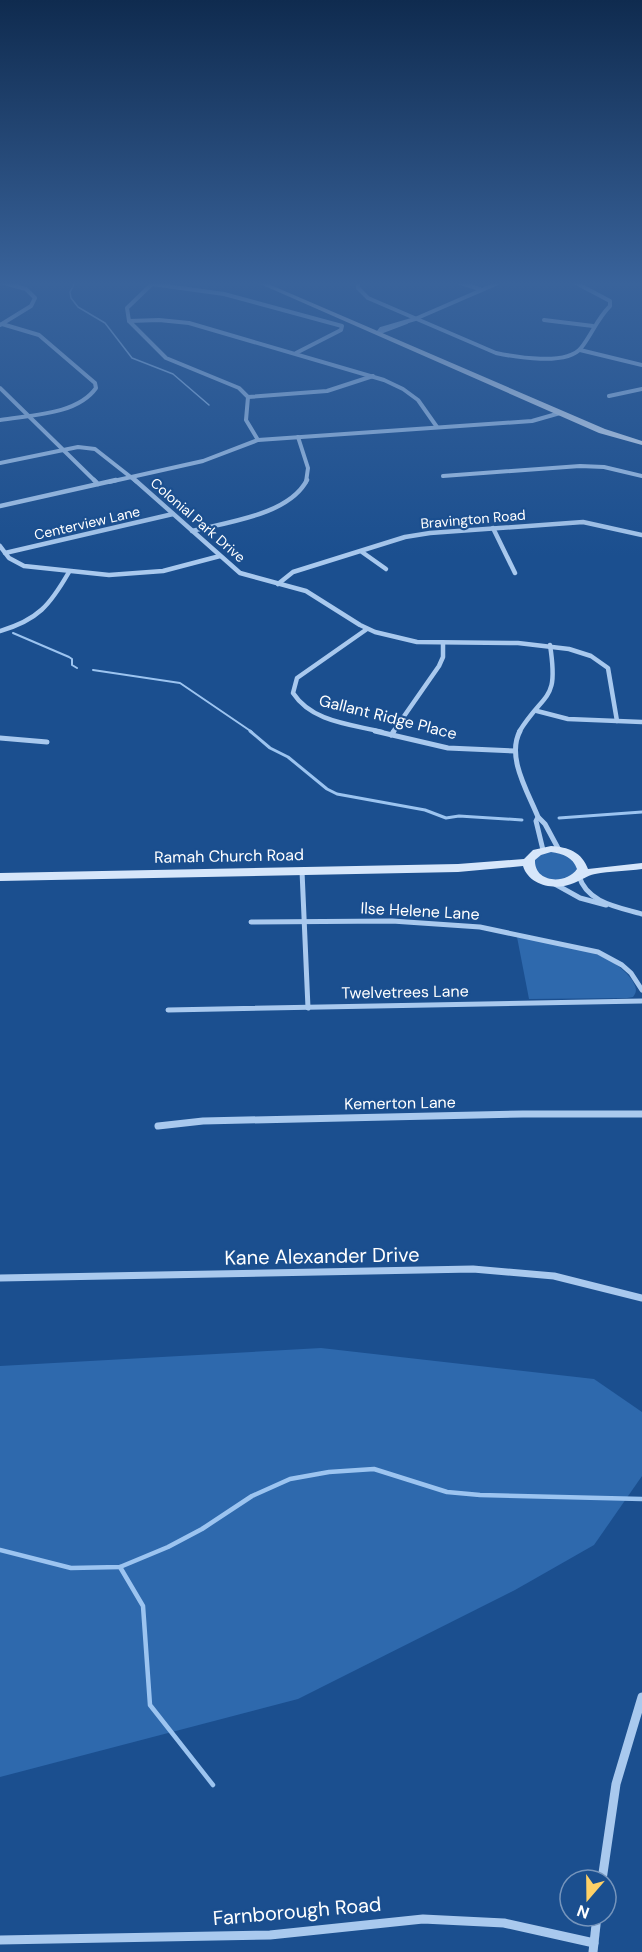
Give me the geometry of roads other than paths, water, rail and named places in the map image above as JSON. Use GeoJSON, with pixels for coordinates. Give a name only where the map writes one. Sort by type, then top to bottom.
{"type":"FeatureCollection","features":[{"type":"Feature","properties":{"kind":"main road"},"geometry":{"type":"LineString","coordinates":[[471,374],[602,431],[642,443]]}},
{"type":"Feature","properties":{"kind":"main road"},"geometry":{"type":"LineString","coordinates":[[530,868],[532,855],[543,850],[559,850],[573,854],[581,861],[583,869],[580,875]]}},
{"type":"Feature","properties":{"kind":"main road"},"geometry":{"type":"LineString","coordinates":[[581,861],[642,865]]}},
{"type":"Feature","properties":{"kind":"main road"},"geometry":{"type":"LineString","coordinates":[[553,883],[570,882],[580,875],[597,870],[642,865]]}},
{"type":"Feature","properties":{"kind":"main road","name":"Ramah Church Road"},"geometry":{"type":"LineString","coordinates":[[0,877],[530,868],[553,883]]}},
{"type":"Feature","properties":{"kind":"street"},"geometry":{"type":"LineString","coordinates":[[0,420],[84,402],[91,397],[96,388],[95,383],[85,374]]}},
{"type":"Feature","properties":{"kind":"street"},"geometry":{"type":"LineString","coordinates":[[203,374],[239,388],[248,397],[327,391],[373,376]]}},
{"type":"Feature","properties":{"kind":"street"},"geometry":{"type":"LineString","coordinates":[[366,374],[393,384],[419,399],[437,427]]}},
{"type":"Feature","properties":{"kind":"street"},"geometry":{"type":"LineString","coordinates":[[0,388],[98,484]]}},
{"type":"Feature","properties":{"kind":"street"},"geometry":{"type":"LineString","coordinates":[[609,396],[642,389]]}},
{"type":"Feature","properties":{"kind":"street"},"geometry":{"type":"LineString","coordinates":[[248,397],[245,424],[258,440]]}},
{"type":"Feature","properties":{"kind":"street"},"geometry":{"type":"LineString","coordinates":[[0,506],[203,461],[258,440],[532,421],[560,413]]}},
{"type":"Feature","properties":{"kind":"street"},"geometry":{"type":"LineString","coordinates":[[192,531],[268,510],[295,497],[303,488],[309,472],[298,437]]}},
{"type":"Feature","properties":{"kind":"street","name":"Colonial Park Drive"},"geometry":{"type":"LineString","coordinates":[[0,463],[63,449],[78,447],[95,449],[131,477],[240,573],[253,579],[296,587],[317,596],[367,629],[401,639],[443,644],[550,645],[590,654],[608,668],[617,721]]}},
{"type":"Feature","properties":{"kind":"street"},"geometry":{"type":"LineString","coordinates":[[443,476],[580,466],[604,467],[642,476]]}},
{"type":"Feature","properties":{"kind":"street","name":"Centerview Lane"},"geometry":{"type":"LineString","coordinates":[[5,553],[173,514]]}},
{"type":"Feature","properties":{"kind":"street","name":"Bravington Road"},"geometry":{"type":"LineString","coordinates":[[278,584],[293,572],[415,535],[583,522],[642,535]]}},
{"type":"Feature","properties":{"kind":"street"},"geometry":{"type":"LineString","coordinates":[[493,528],[515,573]]}},
{"type":"Feature","properties":{"kind":"street"},"geometry":{"type":"LineString","coordinates":[[0,546],[14,562],[24,566],[69,572],[141,574],[220,556]]}},
{"type":"Feature","properties":{"kind":"street"},"geometry":{"type":"LineString","coordinates":[[362,552],[386,569]]}},
{"type":"Feature","properties":{"kind":"street"},"geometry":{"type":"LineString","coordinates":[[0,631],[25,624],[43,612],[69,572]]}},
{"type":"Feature","properties":{"kind":"street","name":"Gallant Ridge Place"},"geometry":{"type":"LineString","coordinates":[[367,629],[297,678],[294,693],[302,707],[313,714],[448,748],[514,751]]}},
{"type":"Feature","properties":{"kind":"street"},"geometry":{"type":"LineString","coordinates":[[391,735],[439,666],[443,657],[443,644]]}},
{"type":"Feature","properties":{"kind":"street"},"geometry":{"type":"LineString","coordinates":[[550,645],[554,678],[550,692],[537,711],[524,723],[518,734],[514,751],[538,817],[545,824],[559,850]]}},
{"type":"Feature","properties":{"kind":"street"},"geometry":{"type":"LineString","coordinates":[[537,711],[568,719],[642,722]]}},
{"type":"Feature","properties":{"kind":"street"},"geometry":{"type":"LineString","coordinates":[[0,738],[47,742]]}},
{"type":"Feature","properties":{"kind":"street"},"geometry":{"type":"LineString","coordinates":[[538,817],[536,821],[543,850]]}},
{"type":"Feature","properties":{"kind":"street"},"geometry":{"type":"LineString","coordinates":[[302,872],[308,1008]]}},
{"type":"Feature","properties":{"kind":"street"},"geometry":{"type":"LineString","coordinates":[[580,875],[581,886],[587,892],[621,908]]}},
{"type":"Feature","properties":{"kind":"street"},"geometry":{"type":"LineString","coordinates":[[553,883],[580,898],[642,914]]}},
{"type":"Feature","properties":{"kind":"street","name":"Ilse Helene Lane"},"geometry":{"type":"LineString","coordinates":[[251,922],[417,921],[459,924],[504,931],[583,947],[604,955],[631,973],[642,990]]}},
{"type":"Feature","properties":{"kind":"street","name":"Twelvetrees Lane"},"geometry":{"type":"LineString","coordinates":[[168,1010],[642,1001]]}},
{"type":"Feature","properties":{"kind":"street","name":"Kemerton Lane"},"geometry":{"type":"LineString","coordinates":[[158,1126],[203,1122],[334,1118],[642,1114]]}},
{"type":"Feature","properties":{"kind":"street","name":"Kane Alexander Drive"},"geometry":{"type":"LineString","coordinates":[[0,1278],[473,1269],[554,1276],[642,1298]]}},
{"type":"Feature","properties":{"kind":"street"},"geometry":{"type":"LineString","coordinates":[[604,1868],[616,1784],[642,1697]]}},
{"type":"Feature","properties":{"kind":"street","name":"Farnborough Road"},"geometry":{"type":"LineString","coordinates":[[0,1940],[270,1935],[423,1919],[504,1923],[593,1948]]}},
{"type":"Feature","properties":{"kind":"street"},"geometry":{"type":"LineString","coordinates":[[593,1948],[596,1928]]}},
{"type":"Feature","properties":{"kind":"waterway"},"geometry":{"type":"LineString","coordinates":[[173,374],[209,405]]}},
{"type":"Feature","properties":{"kind":"waterway"},"geometry":{"type":"LineString","coordinates":[[13,633],[69,657],[72,659],[72,665],[77,668]]}},
{"type":"Feature","properties":{"kind":"waterway"},"geometry":{"type":"LineString","coordinates":[[93,670],[180,683],[252,732]]}},
{"type":"Feature","properties":{"kind":"waterway"},"geometry":{"type":"LineString","coordinates":[[250,731],[270,748],[288,757],[327,789],[337,794],[425,810],[446,818],[459,816],[522,820]]}},
{"type":"Feature","properties":{"kind":"waterway"},"geometry":{"type":"LineString","coordinates":[[559,818],[642,812]]}},
{"type":"Feature","properties":{"kind":"waterway"},"geometry":{"type":"LineString","coordinates":[[120,1567],[168,1547],[202,1529],[252,1496],[290,1479],[329,1472],[374,1469],[447,1492],[480,1495],[642,1499]]}},
{"type":"Feature","properties":{"kind":"waterway"},"geometry":{"type":"LineString","coordinates":[[0,1550],[71,1568],[120,1567]]}},
{"type":"Feature","properties":{"kind":"waterway"},"geometry":{"type":"LineString","coordinates":[[120,1567],[143,1606],[150,1705],[213,1785]]}}]}
